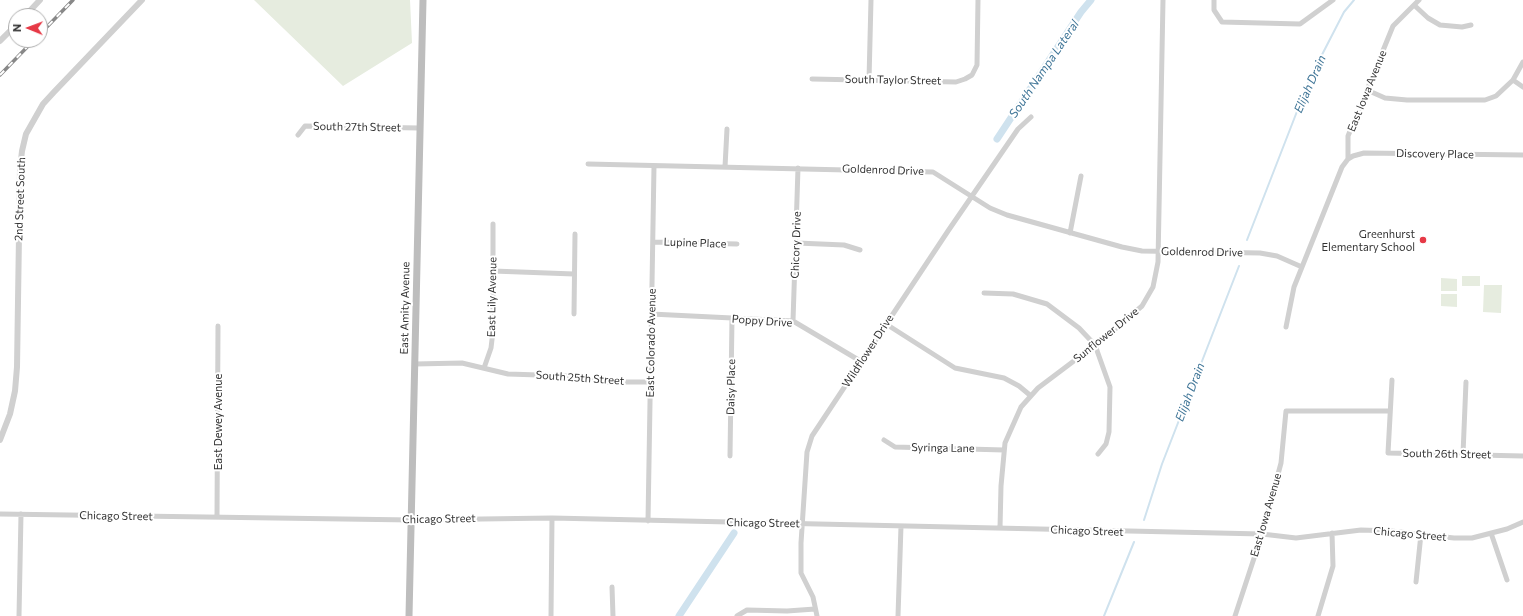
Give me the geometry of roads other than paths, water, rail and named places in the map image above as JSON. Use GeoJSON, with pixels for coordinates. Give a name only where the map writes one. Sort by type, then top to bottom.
{"type":"FeatureCollection","features":[{"type":"Feature","properties":{"kind":"main road","name":"East Amity Avenue"},"geometry":{"type":"LineString","coordinates":[[409,616],[423,0]]}},
{"type":"Feature","properties":{"kind":"street"},"geometry":{"type":"LineString","coordinates":[[32,8],[40,0]]}},
{"type":"Feature","properties":{"kind":"street","name":"2nd Street South"},"geometry":{"type":"LineString","coordinates":[[0,440],[10,414],[15,391],[17,367],[20,169],[26,134],[43,104],[142,0]]}},
{"type":"Feature","properties":{"kind":"street"},"geometry":{"type":"LineString","coordinates":[[869,80],[871,0]]}},
{"type":"Feature","properties":{"kind":"street","name":"South Taylor Street"},"geometry":{"type":"LineString","coordinates":[[812,79],[956,82],[972,75],[977,65],[978,0]]}},
{"type":"Feature","properties":{"kind":"street","name":"Sunflower Drive"},"geometry":{"type":"LineString","coordinates":[[1000,528],[1004,450],[1012,426],[1021,407],[1038,388],[1095,345],[1142,306],[1153,287],[1158,251],[1163,0]]}},
{"type":"Feature","properties":{"kind":"street"},"geometry":{"type":"LineString","coordinates":[[1214,0],[1214,10],[1222,22],[1300,24],[1334,0]]}},
{"type":"Feature","properties":{"kind":"street"},"geometry":{"type":"LineString","coordinates":[[1323,0],[1328,4]]}},
{"type":"Feature","properties":{"kind":"street","name":"East Iowa Avenue"},"geometry":{"type":"LineString","coordinates":[[1286,327],[1292,294],[1342,167],[1348,159],[1348,136],[1393,26],[1419,0]]}},
{"type":"Feature","properties":{"kind":"street"},"geometry":{"type":"LineString","coordinates":[[1414,5],[1428,18],[1440,25],[1462,27],[1471,25]]}},
{"type":"Feature","properties":{"kind":"street"},"geometry":{"type":"LineString","coordinates":[[0,42],[8,34]]}},
{"type":"Feature","properties":{"kind":"street"},"geometry":{"type":"LineString","coordinates":[[1367,90],[1385,98],[1472,101],[1496,96],[1513,80],[1523,62]]}},
{"type":"Feature","properties":{"kind":"street"},"geometry":{"type":"LineString","coordinates":[[1513,80],[1523,86]]}},
{"type":"Feature","properties":{"kind":"street","name":"Wildflower Drive"},"geometry":{"type":"LineString","coordinates":[[817,616],[813,597],[801,573],[802,524],[807,452],[812,436],[1018,129],[1031,117]]}},
{"type":"Feature","properties":{"kind":"street","name":"South 27th Street"},"geometry":{"type":"LineString","coordinates":[[298,134],[305,126],[419,128]]}},
{"type":"Feature","properties":{"kind":"street"},"geometry":{"type":"LineString","coordinates":[[725,167],[727,129]]}},
{"type":"Feature","properties":{"kind":"street","name":"Discovery Place"},"geometry":{"type":"LineString","coordinates":[[1348,159],[1353,156],[1364,154],[1523,155]]}},
{"type":"Feature","properties":{"kind":"street","name":"Goldenrod Drive"},"geometry":{"type":"LineString","coordinates":[[588,164],[933,172],[972,197],[1007,216],[1122,247],[1142,251],[1260,253],[1277,256],[1302,267]]}},
{"type":"Feature","properties":{"kind":"street","name":"East Colorado Avenue"},"geometry":{"type":"LineString","coordinates":[[648,521],[654,166]]}},
{"type":"Feature","properties":{"kind":"street","name":"Chicory Drive"},"geometry":{"type":"LineString","coordinates":[[793,321],[797,243],[798,168]]}},
{"type":"Feature","properties":{"kind":"street"},"geometry":{"type":"LineString","coordinates":[[1070,233],[1080,176]]}},
{"type":"Feature","properties":{"kind":"street","name":"East Lily Avenue"},"geometry":{"type":"LineString","coordinates":[[484,368],[491,348],[493,331],[493,224]]}},
{"type":"Feature","properties":{"kind":"street"},"geometry":{"type":"LineString","coordinates":[[574,314],[575,234]]}},
{"type":"Feature","properties":{"kind":"street","name":"Lupine Place"},"geometry":{"type":"LineString","coordinates":[[653,242],[737,244]]}},
{"type":"Feature","properties":{"kind":"street"},"geometry":{"type":"LineString","coordinates":[[797,243],[844,245],[860,250]]}},
{"type":"Feature","properties":{"kind":"street"},"geometry":{"type":"LineString","coordinates":[[493,271],[574,274]]}},
{"type":"Feature","properties":{"kind":"street"},"geometry":{"type":"LineString","coordinates":[[984,293],[1013,294],[1047,304],[1079,328],[1095,345],[1110,387],[1110,432],[1106,444],[1098,454]]}},
{"type":"Feature","properties":{"kind":"street","name":"Poppy Drive"},"geometry":{"type":"LineString","coordinates":[[651,314],[793,321],[862,362]]}},
{"type":"Feature","properties":{"kind":"street","name":"Daisy Place"},"geometry":{"type":"LineString","coordinates":[[730,456],[732,318]]}},
{"type":"Feature","properties":{"kind":"street"},"geometry":{"type":"LineString","coordinates":[[886,324],[955,368],[1004,378],[1019,386],[1031,396]]}},
{"type":"Feature","properties":{"kind":"street","name":"East Dewey Avenue"},"geometry":{"type":"LineString","coordinates":[[217,517],[218,326]]}},
{"type":"Feature","properties":{"kind":"street","name":"South 25th Street"},"geometry":{"type":"LineString","coordinates":[[415,364],[462,363],[508,374],[570,376],[608,382],[650,382]]}},
{"type":"Feature","properties":{"kind":"street","name":"South 26th Street"},"geometry":{"type":"LineString","coordinates":[[1392,380],[1389,412],[1388,453],[1523,456]]}},
{"type":"Feature","properties":{"kind":"street"},"geometry":{"type":"LineString","coordinates":[[1464,454],[1466,382]]}},
{"type":"Feature","properties":{"kind":"street","name":"East Iowa Avenue"},"geometry":{"type":"LineString","coordinates":[[1235,616],[1262,534],[1281,463],[1286,411],[1389,412]]}},
{"type":"Feature","properties":{"kind":"street","name":"Syringa Lane"},"geometry":{"type":"LineString","coordinates":[[884,440],[895,447],[1004,450]]}},
{"type":"Feature","properties":{"kind":"street","name":"Chicago Street"},"geometry":{"type":"LineString","coordinates":[[0,514],[412,520],[552,518],[1000,528],[1141,533],[1262,534],[1296,538],[1361,530],[1391,530],[1472,538],[1507,529],[1523,522]]}},
{"type":"Feature","properties":{"kind":"street"},"geometry":{"type":"LineString","coordinates":[[19,616],[21,514]]}},
{"type":"Feature","properties":{"kind":"street"},"geometry":{"type":"LineString","coordinates":[[551,616],[552,518]]}},
{"type":"Feature","properties":{"kind":"street"},"geometry":{"type":"LineString","coordinates":[[898,616],[901,526]]}},
{"type":"Feature","properties":{"kind":"street"},"geometry":{"type":"LineString","coordinates":[[1491,533],[1507,580]]}},
{"type":"Feature","properties":{"kind":"street"},"geometry":{"type":"LineString","coordinates":[[1318,616],[1333,566],[1332,534]]}},
{"type":"Feature","properties":{"kind":"street"},"geometry":{"type":"LineString","coordinates":[[1416,582],[1421,534]]}},
{"type":"Feature","properties":{"kind":"street"},"geometry":{"type":"LineString","coordinates":[[612,587],[613,616]]}},
{"type":"Feature","properties":{"kind":"street"},"geometry":{"type":"LineString","coordinates":[[737,616],[747,610],[787,611],[815,608]]}},
{"type":"Feature","properties":{"kind":"waterway","name":"South Nampa Lateral"},"geometry":{"type":"LineString","coordinates":[[997,139],[1081,12],[1091,0]]}},
{"type":"Feature","properties":{"kind":"waterway","name":"Elijah Drain"},"geometry":{"type":"LineString","coordinates":[[1247,240],[1310,78],[1344,12],[1354,0]]}},
{"type":"Feature","properties":{"kind":"waterway","name":"Elijah Drain"},"geometry":{"type":"LineString","coordinates":[[1144,520],[1162,464],[1239,266]]}},
{"type":"Feature","properties":{"kind":"waterway","name":"South Nampa Lateral"},"geometry":{"type":"LineString","coordinates":[[679,616],[734,533]]}},
{"type":"Feature","properties":{"kind":"waterway","name":"Elijah Drain"},"geometry":{"type":"LineString","coordinates":[[1104,616],[1134,542]]}},
{"type":"Feature","properties":{"kind":"railway"},"geometry":{"type":"LineString","coordinates":[[48,26],[73,0]]}},
{"type":"Feature","properties":{"kind":"railway"},"geometry":{"type":"LineString","coordinates":[[0,75],[26,48]]}},
{"type":"Feature","properties":{"kind":"place","name":"Greenhurst Elementary School"},"geometry":{"type":"Point","coordinates":[1423,240]}}]}
